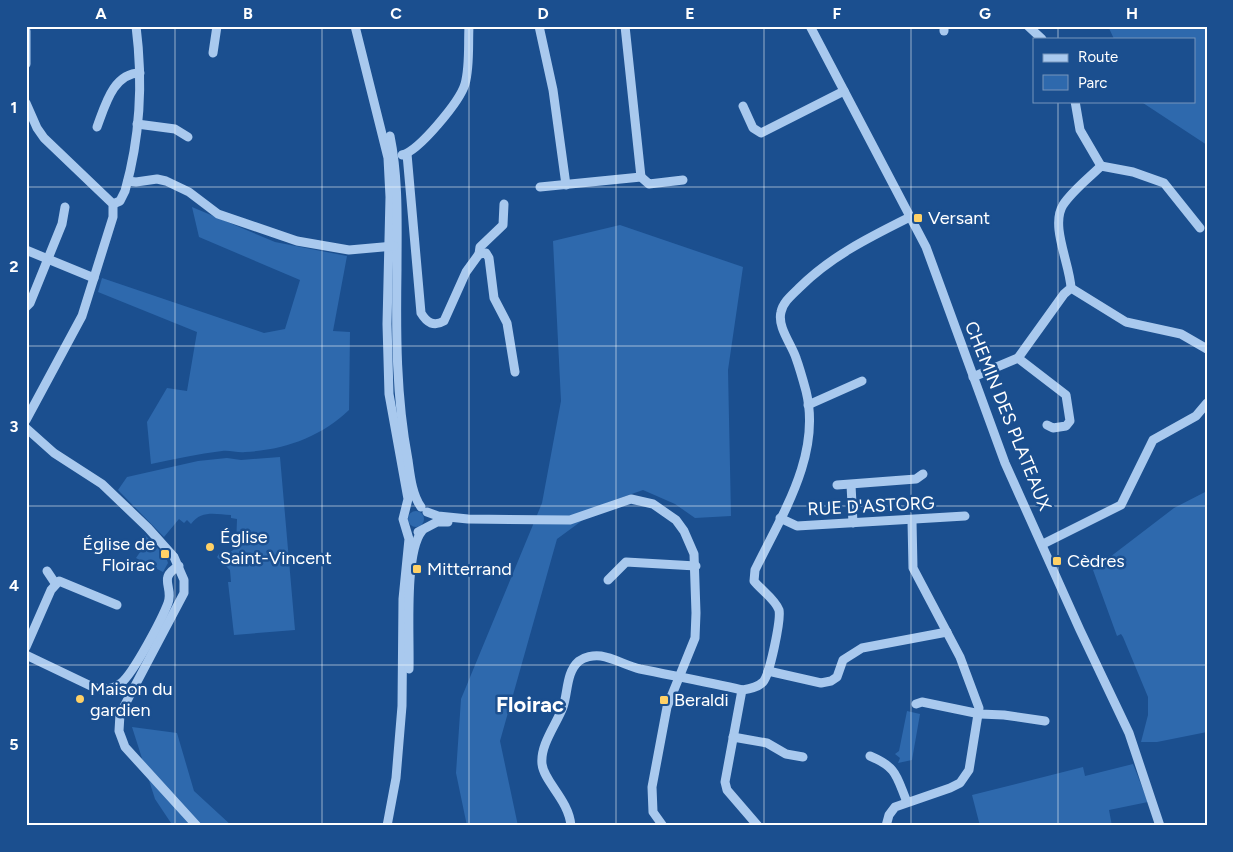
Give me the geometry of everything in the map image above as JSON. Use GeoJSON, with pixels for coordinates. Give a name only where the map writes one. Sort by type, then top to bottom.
{"type":"FeatureCollection","features":[{"type":"Feature","properties":{"kind":"street"},"geometry":{"type":"LineString","coordinates":[[113,204],[120,201],[128,181],[137,124],[140,73],[136,26]]}},
{"type":"Feature","properties":{"kind":"street"},"geometry":{"type":"LineString","coordinates":[[213,53],[217,26]]}},
{"type":"Feature","properties":{"kind":"street"},"geometry":{"type":"LineString","coordinates":[[355,26],[372,77],[391,158],[400,408],[416,497],[429,517],[424,529],[415,541],[411,583],[408,707],[402,779],[393,826]]}},
{"type":"Feature","properties":{"kind":"street"},"geometry":{"type":"LineString","coordinates":[[391,158],[413,151],[450,108],[463,88],[469,26]]}},
{"type":"Feature","properties":{"kind":"street"},"geometry":{"type":"LineString","coordinates":[[539,26],[553,90],[566,185]]}},
{"type":"Feature","properties":{"kind":"street"},"geometry":{"type":"LineString","coordinates":[[624,26],[641,178]]}},
{"type":"Feature","properties":{"kind":"street","name":"CHEMIN DES PLATEAUX"},"geometry":{"type":"LineString","coordinates":[[810,26],[926,247],[1005,463],[1080,630],[1129,732],[1160,826]]}},
{"type":"Feature","properties":{"kind":"street"},"geometry":{"type":"LineString","coordinates":[[1028,26],[1041,38]]}},
{"type":"Feature","properties":{"kind":"street"},"geometry":{"type":"LineString","coordinates":[[26,31],[26,64]]}},
{"type":"Feature","properties":{"kind":"street"},"geometry":{"type":"LineString","coordinates":[[97,127],[114,87],[127,75],[140,73]]}},
{"type":"Feature","properties":{"kind":"street"},"geometry":{"type":"LineString","coordinates":[[742,106],[753,128],[761,133],[844,92]]}},
{"type":"Feature","properties":{"kind":"street"},"geometry":{"type":"LineString","coordinates":[[26,102],[37,128],[44,138],[113,204],[113,217],[82,316],[26,420]]}},
{"type":"Feature","properties":{"kind":"street"},"geometry":{"type":"LineString","coordinates":[[1075,102],[1080,130],[1101,166],[1133,172],[1164,183],[1200,228]]}},
{"type":"Feature","properties":{"kind":"street"},"geometry":{"type":"LineString","coordinates":[[137,124],[175,129],[188,137]]}},
{"type":"Feature","properties":{"kind":"street"},"geometry":{"type":"LineString","coordinates":[[407,154],[421,313],[426,321],[438,325],[444,321],[466,272],[479,254],[484,242],[494,236],[503,225],[504,204]]}},
{"type":"Feature","properties":{"kind":"street"},"geometry":{"type":"LineString","coordinates":[[1101,166],[1065,203],[1060,211],[1058,227],[1071,288],[1126,322],[1181,334],[1207,350]]}},
{"type":"Feature","properties":{"kind":"street"},"geometry":{"type":"LineString","coordinates":[[540,187],[641,178],[649,184],[683,180]]}},
{"type":"Feature","properties":{"kind":"street"},"geometry":{"type":"LineString","coordinates":[[128,181],[136,182],[157,179],[166,181],[189,192],[218,214],[297,241],[349,250],[393,246]]}},
{"type":"Feature","properties":{"kind":"street"},"geometry":{"type":"LineString","coordinates":[[26,307],[30,303],[62,224],[65,207]]}},
{"type":"Feature","properties":{"kind":"street"},"geometry":{"type":"LineString","coordinates":[[570,826],[568,811],[542,767],[542,758],[544,748],[564,706],[573,667],[587,657],[600,656],[639,669],[742,690],[752,689],[762,682],[768,671],[779,614],[775,603],[754,581],[755,570],[804,464],[807,442],[808,405],[796,358],[780,322],[780,312],[786,301],[830,260],[910,217]]}},
{"type":"Feature","properties":{"kind":"street"},"geometry":{"type":"LineString","coordinates":[[387,826],[396,778],[402,706],[403,599],[408,540],[403,519],[408,499],[389,394],[393,246]]}},
{"type":"Feature","properties":{"kind":"street"},"geometry":{"type":"LineString","coordinates":[[26,250],[94,278]]}},
{"type":"Feature","properties":{"kind":"street"},"geometry":{"type":"LineString","coordinates":[[479,254],[486,253],[489,258],[494,298],[507,323],[515,372]]}},
{"type":"Feature","properties":{"kind":"street"},"geometry":{"type":"LineString","coordinates":[[973,377],[1018,358],[1064,294],[1071,288]]}},
{"type":"Feature","properties":{"kind":"street"},"geometry":{"type":"LineString","coordinates":[[1018,358],[1066,395],[1070,420],[1066,426],[1053,428],[1046,425]]}},
{"type":"Feature","properties":{"kind":"street"},"geometry":{"type":"LineString","coordinates":[[808,405],[862,381]]}},
{"type":"Feature","properties":{"kind":"street"},"geometry":{"type":"LineString","coordinates":[[1043,544],[1121,505],[1153,440],[1201,412],[1207,402]]}},
{"type":"Feature","properties":{"kind":"street"},"geometry":{"type":"LineString","coordinates":[[1201,412],[1207,420]]}},
{"type":"Feature","properties":{"kind":"street"},"geometry":{"type":"LineString","coordinates":[[26,428],[54,453],[111,491],[159,539],[179,566],[184,580],[184,593],[120,714],[119,730],[125,748],[197,826]]}},
{"type":"Feature","properties":{"kind":"street"},"geometry":{"type":"LineString","coordinates":[[837,485],[916,479],[923,474]]}},
{"type":"Feature","properties":{"kind":"street"},"geometry":{"type":"LineString","coordinates":[[851,485],[853,523]]}},
{"type":"Feature","properties":{"kind":"street"},"geometry":{"type":"LineString","coordinates":[[406,511],[413,506],[438,516],[468,519],[570,520],[585,517],[621,501],[646,501],[676,520],[691,546],[696,566],[695,638],[670,696],[662,725],[652,787],[653,812],[663,826]]}},
{"type":"Feature","properties":{"kind":"street","name":"RUE D'ASTORG"},"geometry":{"type":"LineString","coordinates":[[780,518],[797,526],[912,521],[965,516]]}},
{"type":"Feature","properties":{"kind":"street"},"geometry":{"type":"LineString","coordinates":[[406,527],[413,532],[437,522],[468,519]]}},
{"type":"Feature","properties":{"kind":"street"},"geometry":{"type":"LineString","coordinates":[[886,826],[889,815],[895,807],[950,788],[965,777],[969,770],[980,714],[964,666],[913,568],[912,521]]}},
{"type":"Feature","properties":{"kind":"street"},"geometry":{"type":"LineString","coordinates":[[608,580],[626,562],[696,566]]}},
{"type":"Feature","properties":{"kind":"street"},"geometry":{"type":"LineString","coordinates":[[26,655],[95,688],[106,689],[118,685],[129,674],[165,607],[169,598],[168,577],[172,570],[179,566]]}},
{"type":"Feature","properties":{"kind":"street"},"geometry":{"type":"LineString","coordinates":[[47,571],[55,583]]}},
{"type":"Feature","properties":{"kind":"street"},"geometry":{"type":"LineString","coordinates":[[55,583],[64,581],[117,605]]}},
{"type":"Feature","properties":{"kind":"street"},"geometry":{"type":"LineString","coordinates":[[26,647],[55,583]]}},
{"type":"Feature","properties":{"kind":"street"},"geometry":{"type":"LineString","coordinates":[[768,671],[821,683],[831,681],[837,677],[843,660],[862,648],[947,632]]}},
{"type":"Feature","properties":{"kind":"street"},"geometry":{"type":"LineString","coordinates":[[742,690],[725,782],[727,790],[758,826]]}},
{"type":"Feature","properties":{"kind":"street"},"geometry":{"type":"LineString","coordinates":[[916,704],[922,702],[980,714],[1004,715],[1045,721]]}},
{"type":"Feature","properties":{"kind":"street"},"geometry":{"type":"LineString","coordinates":[[733,737],[767,743],[786,754],[803,757]]}},
{"type":"Feature","properties":{"kind":"street"},"geometry":{"type":"LineString","coordinates":[[870,756],[886,764],[894,771],[906,802]]}},
{"type":"Feature","properties":{"kind":"green space"},"geometry":{"type":"Polygon","coordinates":[[[1108,26],[1207,26],[1207,145],[1142,102],[1196,102],[1196,38],[1114,38],[1108,26]]]}},
{"type":"Feature","properties":{"kind":"green space"},"geometry":{"type":"Polygon","coordinates":[[[192,207],[275,242],[347,256],[333,331],[350,332],[349,410],[314,435],[288,445],[260,451],[213,452],[151,464],[147,422],[167,388],[187,391],[197,332],[98,292],[102,278],[264,333],[285,329],[300,280],[199,237],[192,207]]]}},
{"type":"Feature","properties":{"kind":"green space"},"geometry":{"type":"Polygon","coordinates":[[[620,225],[743,267],[728,370],[731,516],[695,518],[675,504],[643,490],[606,503],[557,539],[500,741],[518,826],[467,826],[456,773],[461,699],[542,503],[561,401],[553,241],[620,225]]]}},
{"type":"Feature","properties":{"kind":"green space"},"geometry":{"type":"Polygon","coordinates":[[[280,457],[295,630],[234,635],[228,582],[231,582],[230,570],[217,557],[221,551],[226,555],[236,548],[237,519],[231,518],[231,515],[204,515],[191,524],[187,520],[184,523],[179,519],[164,537],[118,490],[127,477],[198,461],[227,458],[241,460],[280,457]]]}},
{"type":"Feature","properties":{"kind":"green space"},"geometry":{"type":"Polygon","coordinates":[[[1207,491],[1207,732],[1157,742],[1141,742],[1148,715],[1148,697],[1123,637],[1121,634],[1117,636],[1093,570],[1174,508],[1207,491]]]}},
{"type":"Feature","properties":{"kind":"green space"},"geometry":{"type":"Polygon","coordinates":[[[416,511],[422,513],[424,519],[422,525],[416,527],[410,525],[408,519],[410,513],[416,511]]]}},
{"type":"Feature","properties":{"kind":"green space"},"geometry":{"type":"Polygon","coordinates":[[[145,535],[166,557],[168,563],[163,572],[136,558],[147,542],[143,539],[145,535]]]}},
{"type":"Feature","properties":{"kind":"green space"},"geometry":{"type":"Polygon","coordinates":[[[907,711],[920,714],[912,760],[898,763],[900,758],[895,754],[899,751],[907,711]]]}},
{"type":"Feature","properties":{"kind":"green space"},"geometry":{"type":"Polygon","coordinates":[[[132,727],[177,733],[194,791],[232,826],[173,826],[155,799],[132,727]]]}},
{"type":"Feature","properties":{"kind":"green space"},"geometry":{"type":"Polygon","coordinates":[[[1133,764],[1148,802],[1109,810],[1112,826],[980,826],[972,795],[1083,767],[1085,776],[1133,764]]]}},
{"type":"Feature","properties":{"kind":"place","name":"Versant"},"geometry":{"type":"Point","coordinates":[918,218]}},
{"type":"Feature","properties":{"kind":"place","name":"Église Saint-Vincent"},"geometry":{"type":"Point","coordinates":[210,547]}},
{"type":"Feature","properties":{"kind":"place","name":"Église de Floirac"},"geometry":{"type":"Point","coordinates":[165,554]}},
{"type":"Feature","properties":{"kind":"place","name":"Cèdres"},"geometry":{"type":"Point","coordinates":[1057,561]}},
{"type":"Feature","properties":{"kind":"place","name":"Mitterrand"},"geometry":{"type":"Point","coordinates":[417,569]}},
{"type":"Feature","properties":{"kind":"place","name":"Maison du gardien"},"geometry":{"type":"Point","coordinates":[80,699]}},
{"type":"Feature","properties":{"kind":"place","name":"Beraldi"},"geometry":{"type":"Point","coordinates":[664,700]}},
{"type":"Feature","properties":{"kind":"district","name":"Floirac"},"geometry":{"type":"Point","coordinates":[530,704]}}]}
